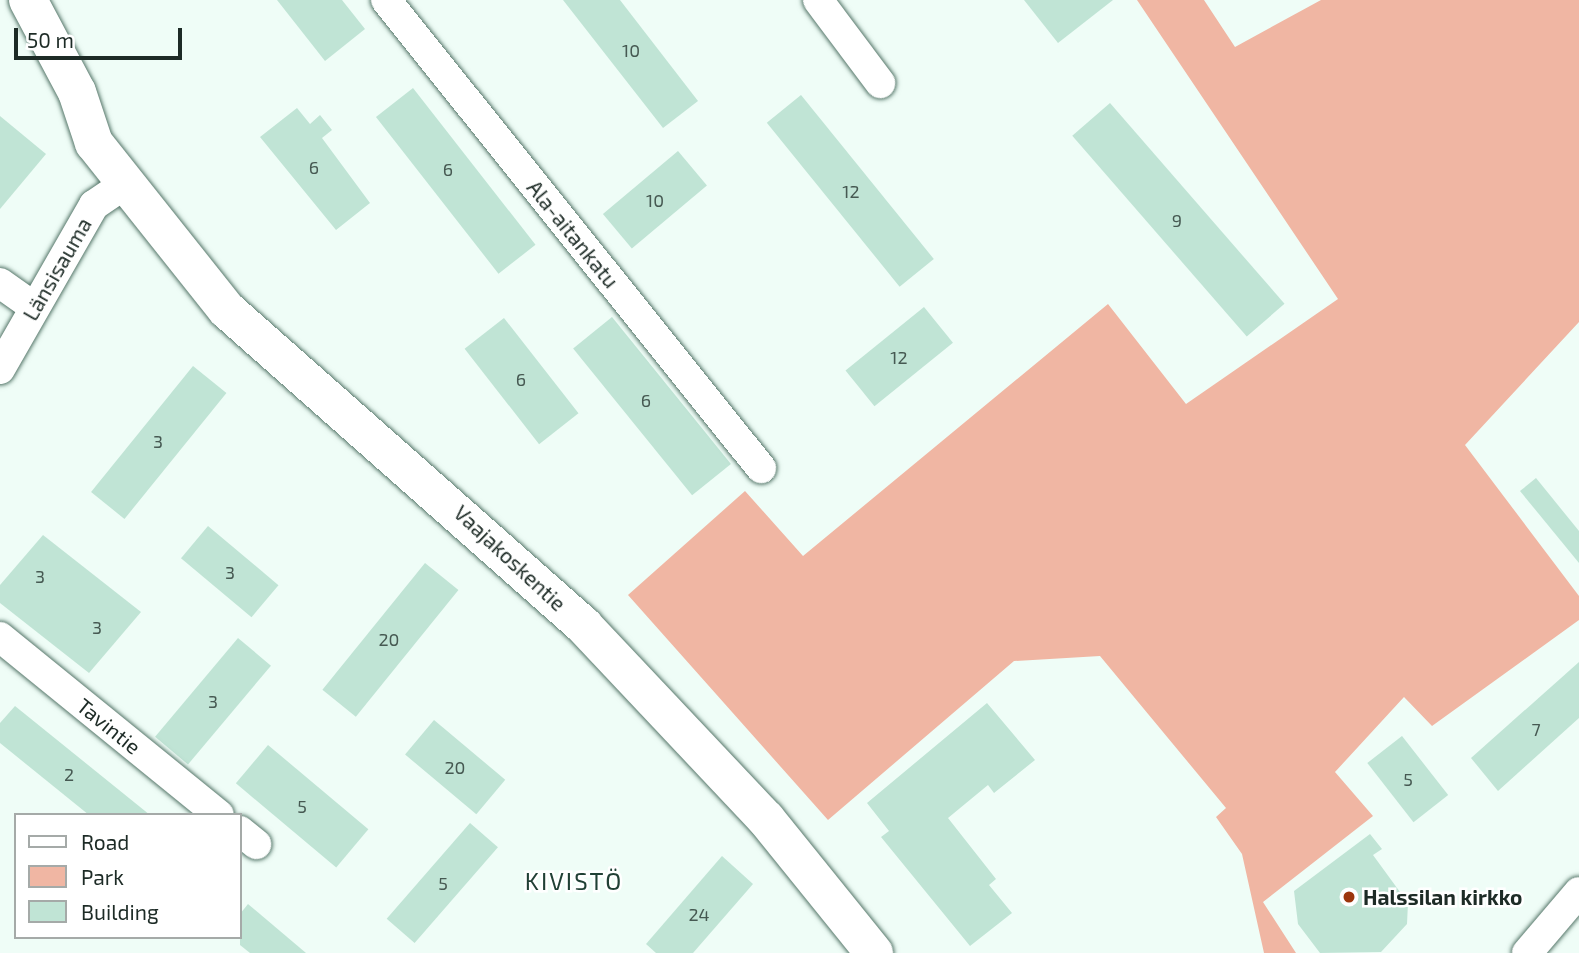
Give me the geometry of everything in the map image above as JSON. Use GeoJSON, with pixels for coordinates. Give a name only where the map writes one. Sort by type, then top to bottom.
{"type":"FeatureCollection","features":[{"type":"Feature","properties":{"kind":"main road","name":"Vaajakoskentie"},"geometry":{"type":"LineString","coordinates":[[28,0],[76,92],[113,133],[128,182],[173,248],[228,310],[455,506],[677,719],[874,953]]}},
{"type":"Feature","properties":{"kind":"street","name":"Ala-aitankatu"},"geometry":{"type":"LineString","coordinates":[[386,0],[761,468]]}},
{"type":"Feature","properties":{"kind":"street"},"geometry":{"type":"LineString","coordinates":[[818,0],[880,83]]}},
{"type":"Feature","properties":{"kind":"street","name":"Länsisauma"},"geometry":{"type":"LineString","coordinates":[[0,369],[94,205],[128,182]]}},
{"type":"Feature","properties":{"kind":"street"},"geometry":{"type":"LineString","coordinates":[[0,283],[34,307]]}},
{"type":"Feature","properties":{"kind":"street","name":"Tavintie"},"geometry":{"type":"LineString","coordinates":[[0,637],[217,813]]}},
{"type":"Feature","properties":{"kind":"street"},"geometry":{"type":"LineString","coordinates":[[1527,953],[1579,892]]}},
{"type":"Feature","properties":{"kind":"green space"},"geometry":{"type":"Polygon","coordinates":[[[1137,0],[1204,0],[1235,47],[1321,0],[1579,0],[1579,322],[1465,445],[1579,596],[1579,620],[1432,726],[1404,697],[1335,772],[1373,816],[1263,902],[1296,953],[1264,953],[1242,854],[1216,817],[1226,808],[1100,656],[1014,661],[828,820],[628,595],[745,491],[803,556],[1108,304],[1186,404],[1338,299],[1137,0]]]}},
{"type":"Feature","properties":{"kind":"building"},"geometry":{"type":"Polygon","coordinates":[[[277,0],[342,0],[365,29],[325,61],[277,0]]]}},
{"type":"Feature","properties":{"kind":"building"},"geometry":{"type":"Polygon","coordinates":[[[563,0],[620,0],[698,101],[663,128],[563,0]]]}},
{"type":"Feature","properties":{"kind":"building"},"geometry":{"type":"Polygon","coordinates":[[[1024,0],[1113,0],[1058,43],[1024,0]]]}},
{"type":"Feature","properties":{"kind":"building"},"geometry":{"type":"Polygon","coordinates":[[[413,88],[536,245],[498,274],[376,117],[413,88]]]}},
{"type":"Feature","properties":{"kind":"building"},"geometry":{"type":"Polygon","coordinates":[[[801,95],[934,259],[900,287],[767,123],[801,95]]]}},
{"type":"Feature","properties":{"kind":"building"},"geometry":{"type":"Polygon","coordinates":[[[1110,103],[1285,304],[1247,337],[1072,136],[1110,103]]]}},
{"type":"Feature","properties":{"kind":"building"},"geometry":{"type":"Polygon","coordinates":[[[297,108],[310,124],[320,115],[332,130],[322,138],[370,203],[336,230],[260,137],[297,108]]]}},
{"type":"Feature","properties":{"kind":"building"},"geometry":{"type":"Polygon","coordinates":[[[0,116],[46,154],[0,209],[0,116]]]}},
{"type":"Feature","properties":{"kind":"building"},"geometry":{"type":"Polygon","coordinates":[[[678,151],[707,185],[632,248],[603,214],[678,151]]]}},
{"type":"Feature","properties":{"kind":"building"},"geometry":{"type":"Polygon","coordinates":[[[924,307],[953,343],[874,406],[846,371],[924,307]]]}},
{"type":"Feature","properties":{"kind":"building"},"geometry":{"type":"Polygon","coordinates":[[[612,317],[731,464],[692,495],[573,348],[612,317]]]}},
{"type":"Feature","properties":{"kind":"building"},"geometry":{"type":"Polygon","coordinates":[[[504,318],[578,413],[539,444],[465,349],[504,318]]]}},
{"type":"Feature","properties":{"kind":"building"},"geometry":{"type":"Polygon","coordinates":[[[193,366],[226,393],[124,519],[91,492],[193,366]]]}},
{"type":"Feature","properties":{"kind":"building"},"geometry":{"type":"Polygon","coordinates":[[[1536,478],[1579,531],[1579,563],[1520,491],[1536,478]]]}},
{"type":"Feature","properties":{"kind":"building"},"geometry":{"type":"Polygon","coordinates":[[[208,526],[278,585],[251,617],[181,558],[208,526]]]}},
{"type":"Feature","properties":{"kind":"building"},"geometry":{"type":"Polygon","coordinates":[[[43,535],[141,612],[89,673],[0,603],[0,585],[43,535]]]}},
{"type":"Feature","properties":{"kind":"building"},"geometry":{"type":"Polygon","coordinates":[[[425,563],[458,590],[356,717],[322,690],[425,563]]]}},
{"type":"Feature","properties":{"kind":"building"},"geometry":{"type":"Polygon","coordinates":[[[238,638],[271,666],[188,764],[155,737],[238,638]]]}},
{"type":"Feature","properties":{"kind":"building"},"geometry":{"type":"Polygon","coordinates":[[[1579,662],[1579,718],[1498,791],[1471,758],[1579,662]]]}},
{"type":"Feature","properties":{"kind":"building"},"geometry":{"type":"Polygon","coordinates":[[[987,703],[1035,760],[994,793],[988,785],[948,818],[996,879],[989,885],[1012,913],[970,946],[881,837],[889,831],[867,803],[987,703]]]}},
{"type":"Feature","properties":{"kind":"building"},"geometry":{"type":"Polygon","coordinates":[[[15,706],[148,813],[87,813],[0,743],[0,723],[15,706]]]}},
{"type":"Feature","properties":{"kind":"building"},"geometry":{"type":"Polygon","coordinates":[[[434,720],[505,780],[476,814],[405,754],[434,720]]]}},
{"type":"Feature","properties":{"kind":"building"},"geometry":{"type":"Polygon","coordinates":[[[1402,736],[1448,795],[1414,822],[1367,763],[1402,736]]]}},
{"type":"Feature","properties":{"kind":"building"},"geometry":{"type":"Polygon","coordinates":[[[268,745],[368,829],[336,868],[236,783],[268,745]]]}},
{"type":"Feature","properties":{"kind":"building"},"geometry":{"type":"Polygon","coordinates":[[[470,823],[498,847],[415,943],[387,919],[470,823]]]}},
{"type":"Feature","properties":{"kind":"building","name":"Halssilan kirkko"},"geometry":{"type":"Polygon","coordinates":[[[1370,834],[1382,849],[1373,855],[1408,903],[1407,924],[1381,952],[1320,953],[1298,924],[1294,891],[1370,834]]]}},
{"type":"Feature","properties":{"kind":"building"},"geometry":{"type":"Polygon","coordinates":[[[722,856],[753,884],[693,953],[656,953],[646,944],[722,856]]]}},
{"type":"Feature","properties":{"kind":"building"},"geometry":{"type":"Polygon","coordinates":[[[248,904],[306,953],[250,953],[240,945],[242,912],[248,904]]]}},
{"type":"Feature","properties":{"kind":"place","name":"Halssilan kirkko"},"geometry":{"type":"Point","coordinates":[1349,897]}},
{"type":"Feature","properties":{"kind":"district","name":"KIVISTÖ"},"geometry":{"type":"Point","coordinates":[574,881]}}]}
